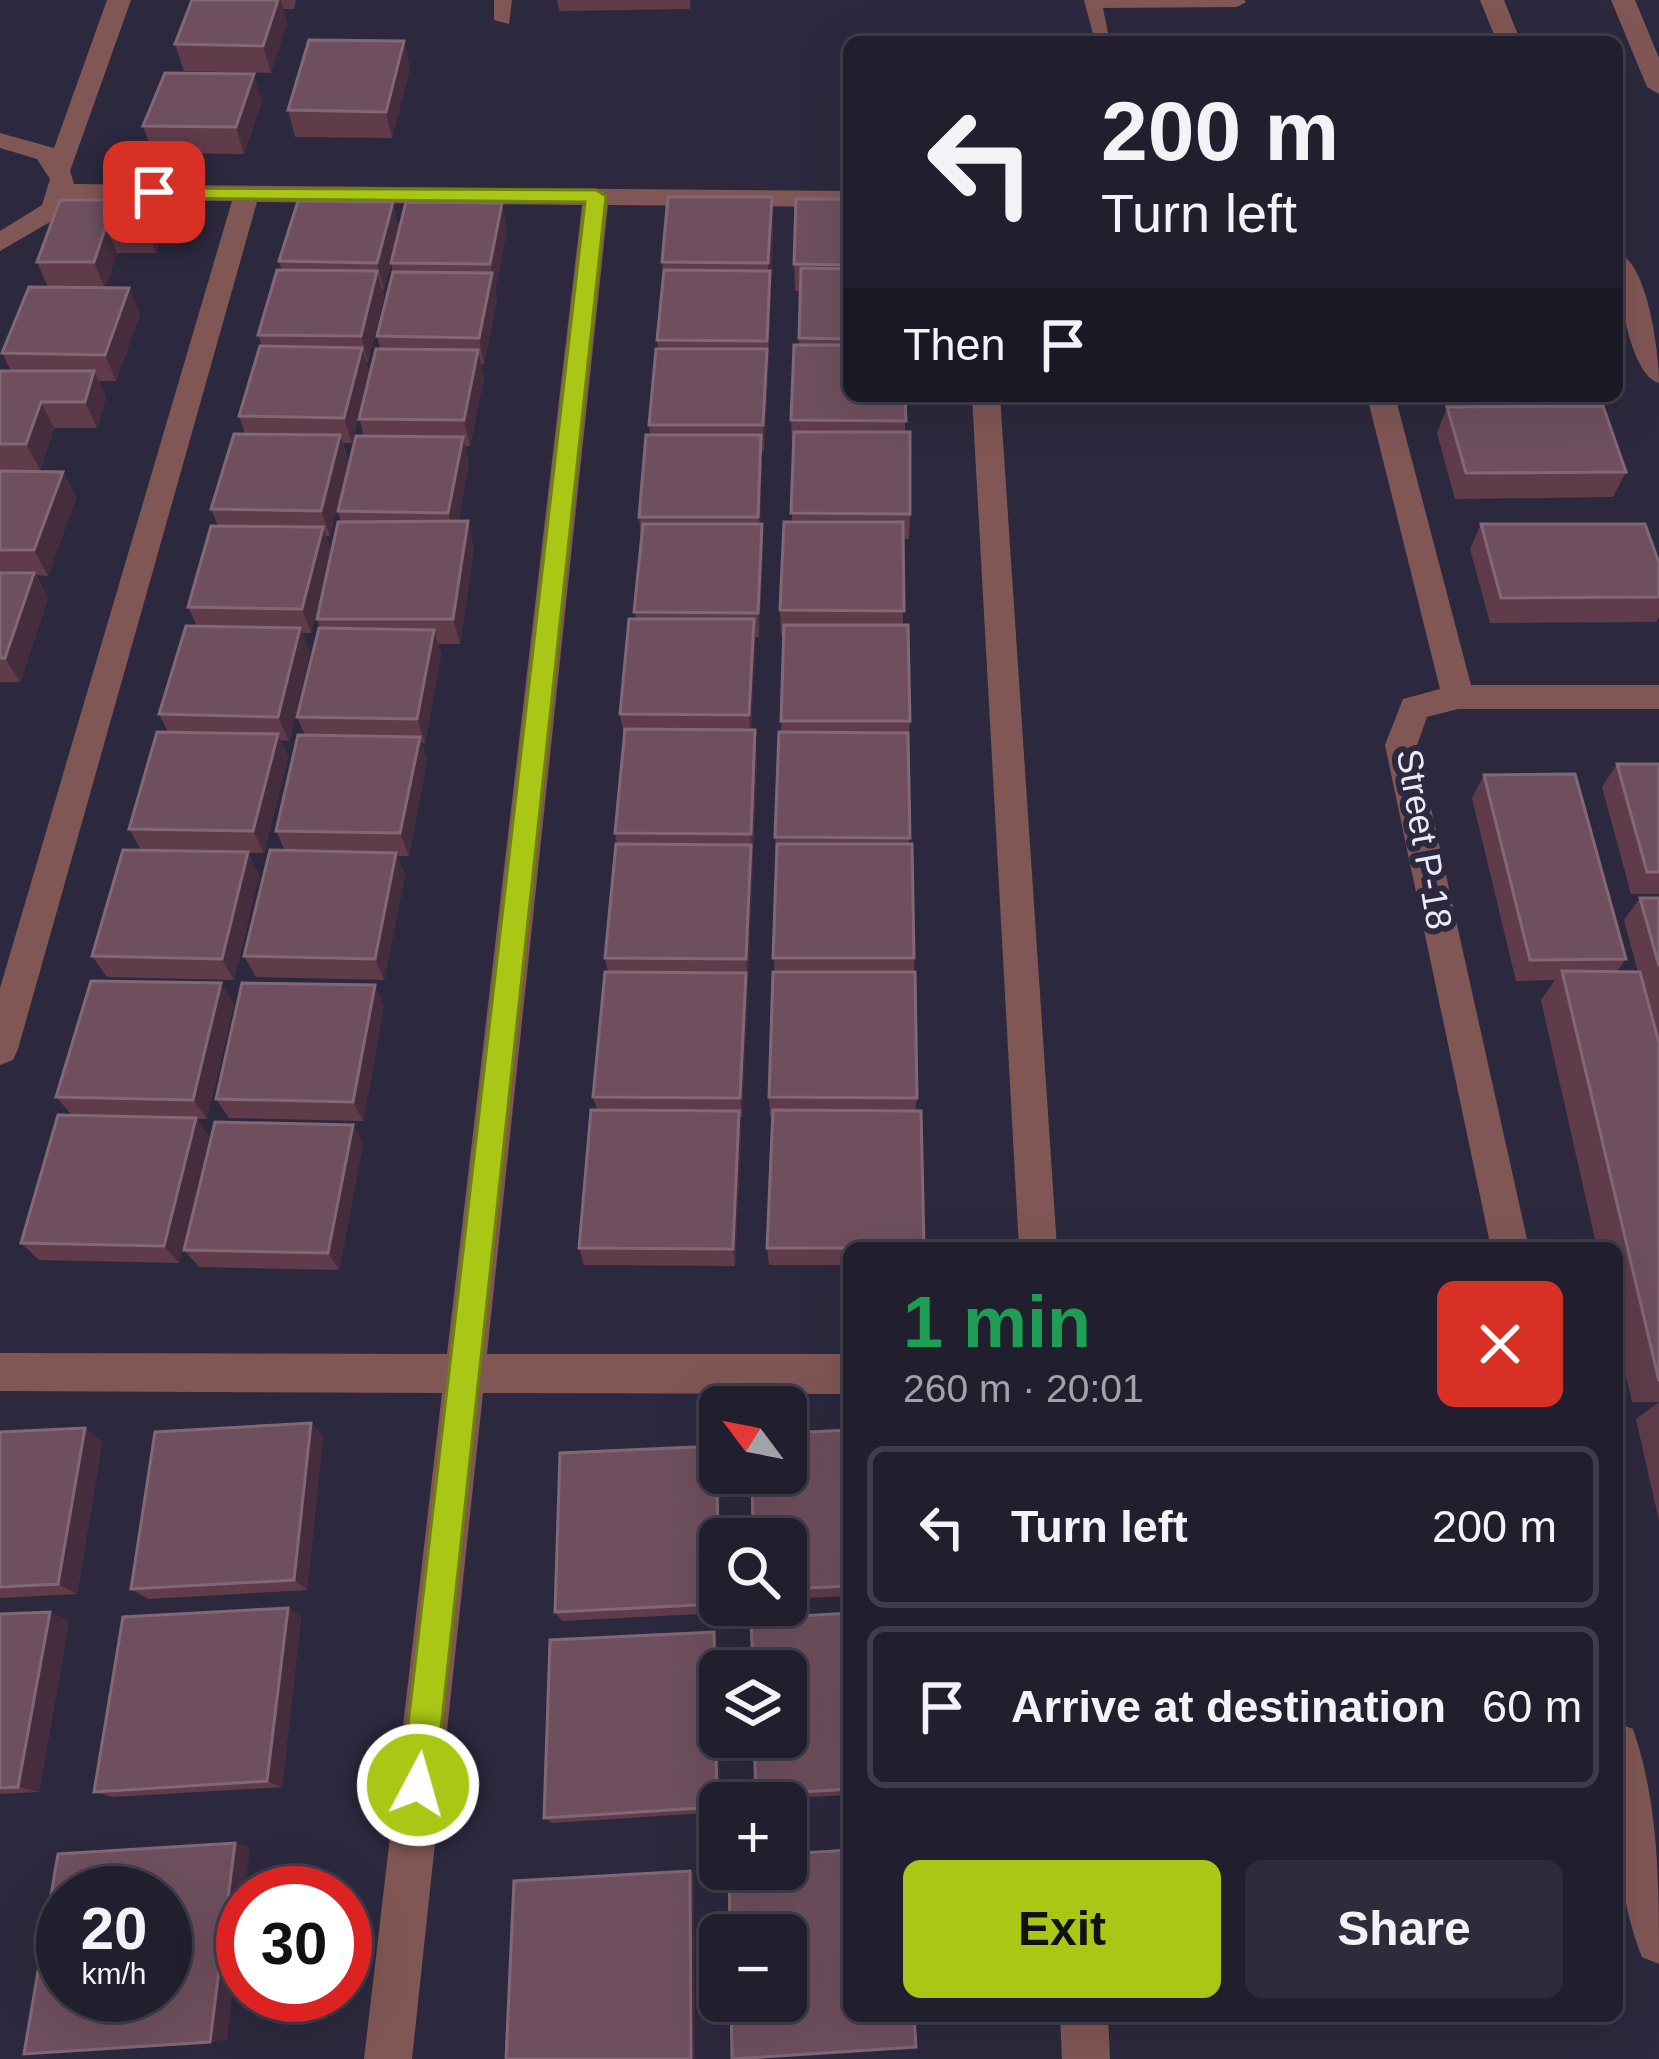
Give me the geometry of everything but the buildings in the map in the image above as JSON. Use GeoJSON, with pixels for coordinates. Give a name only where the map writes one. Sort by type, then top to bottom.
{"type":"FeatureCollection","features":[{"type":"Feature","properties":{"kind":"street"},"geometry":{"type":"LineString","coordinates":[[0,243],[35,225],[61,180],[119,0]]}},
{"type":"Feature","properties":{"kind":"street"},"geometry":{"type":"LineString","coordinates":[[1492,0],[1507,36]]}},
{"type":"Feature","properties":{"kind":"street"},"geometry":{"type":"LineString","coordinates":[[1623,0],[1653,48],[1659,87]]}},
{"type":"Feature","properties":{"kind":"street"},"geometry":{"type":"LineString","coordinates":[[1623,50],[1653,48]]}},
{"type":"Feature","properties":{"kind":"street"},"geometry":{"type":"LineString","coordinates":[[0,140],[46,154],[61,180]]}},
{"type":"Feature","properties":{"kind":"street"},"geometry":{"type":"LineString","coordinates":[[61,180],[247,193],[843,199]]}},
{"type":"Feature","properties":{"kind":"street"},"geometry":{"type":"LineString","coordinates":[[0,1048],[247,193]]}},
{"type":"Feature","properties":{"kind":"street"},"geometry":{"type":"LineString","coordinates":[[388,2059],[596,196]]}},
{"type":"Feature","properties":{"kind":"street"},"geometry":{"type":"LineString","coordinates":[[1623,277],[1659,374]]}},
{"type":"Feature","properties":{"kind":"street"},"geometry":{"type":"LineString","coordinates":[[986,402],[1038,1242]]}},
{"type":"Feature","properties":{"kind":"street"},"geometry":{"type":"LineString","coordinates":[[1383,402],[1458,697],[1659,697]]}},
{"type":"Feature","properties":{"kind":"street","name":"Street P-18"},"geometry":{"type":"LineString","coordinates":[[1458,697],[1414,708],[1401,745],[1509,1242]]}},
{"type":"Feature","properties":{"kind":"street"},"geometry":{"type":"LineString","coordinates":[[0,1372],[843,1374]]}},
{"type":"Feature","properties":{"kind":"street"},"geometry":{"type":"LineString","coordinates":[[1623,1773],[1659,1940]]}},
{"type":"Feature","properties":{"kind":"street"},"geometry":{"type":"LineString","coordinates":[[1084,2022],[1086,2059]]}},
{"type":"Feature","properties":{"kind":"lane"},"geometry":{"type":"LineString","coordinates":[[1100,36],[1093,1],[1237,2]]}},
{"type":"Feature","properties":{"kind":"route"},"geometry":{"type":"LineString","coordinates":[[154,192],[596,196],[418,1785]]}}]}
